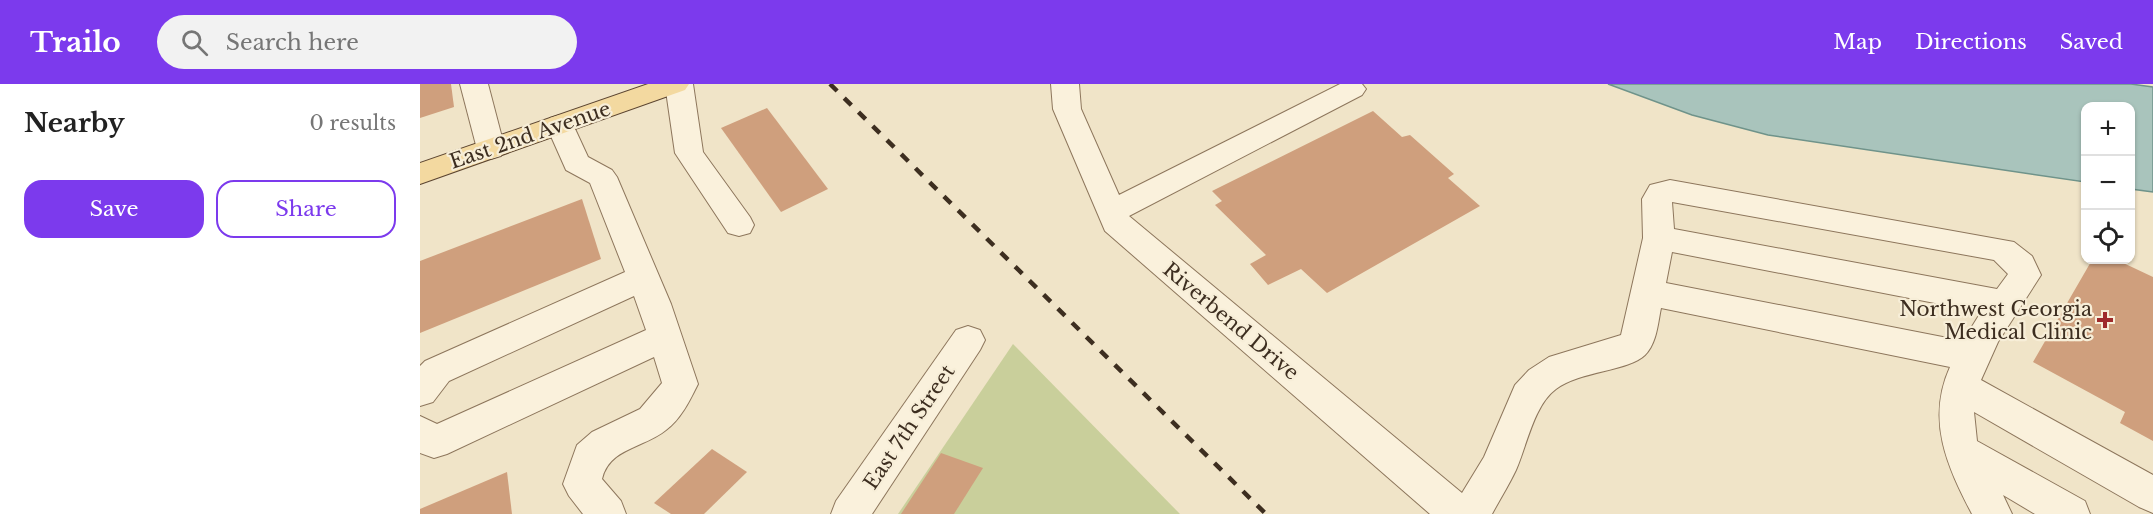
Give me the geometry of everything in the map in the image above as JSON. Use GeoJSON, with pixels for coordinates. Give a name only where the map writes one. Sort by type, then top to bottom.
{"type":"FeatureCollection","features":[{"type":"Feature","properties":{"kind":"main road","name":"East 2nd Avenue"},"geometry":{"type":"LineString","coordinates":[[420,174],[677,84]]}},
{"type":"Feature","properties":{"kind":"street"},"geometry":{"type":"LineString","coordinates":[[474,84],[491,149]]}},
{"type":"Feature","properties":{"kind":"street"},"geometry":{"type":"LineString","coordinates":[[677,84],[689,153],[739,225]]}},
{"type":"Feature","properties":{"kind":"street","name":"Riverbend Drive"},"geometry":{"type":"LineString","coordinates":[[1065,84],[1067,109],[1116,223],[1458,512]]}},
{"type":"Feature","properties":{"kind":"street"},"geometry":{"type":"LineString","coordinates":[[1111,212],[1352,90]]}},
{"type":"Feature","properties":{"kind":"street"},"geometry":{"type":"LineString","coordinates":[[560,124],[576,163],[602,177],[644,278],[680,384],[674,395],[650,423],[598,446],[585,465],[582,484],[598,505]]}},
{"type":"Feature","properties":{"kind":"street"},"geometry":{"type":"LineString","coordinates":[[1458,512],[1498,467],[1528,396],[1535,388],[1561,367],[1624,350],[1633,345],[1638,337],[1659,238],[1657,199],[1661,193],[1682,191],[2003,250],[2021,265],[2025,275],[1966,372],[1957,412],[1959,441],[1971,474],[1993,514]]}},
{"type":"Feature","properties":{"kind":"street"},"geometry":{"type":"LineString","coordinates":[[1659,238],[2006,304]]}},
{"type":"Feature","properties":{"kind":"street"},"geometry":{"type":"LineString","coordinates":[[420,391],[437,371],[644,278]]}},
{"type":"Feature","properties":{"kind":"street"},"geometry":{"type":"LineString","coordinates":[[1648,292],[1966,372],[2153,495]]}},
{"type":"Feature","properties":{"kind":"street"},"geometry":{"type":"LineString","coordinates":[[420,432],[434,442],[540,396],[664,337]]}},
{"type":"Feature","properties":{"kind":"street","name":"East 7th Street"},"geometry":{"type":"LineString","coordinates":[[849,514],[968,340]]}},
{"type":"Feature","properties":{"kind":"street"},"geometry":{"type":"LineString","coordinates":[[1963,452],[2071,514]]}},
{"type":"Feature","properties":{"kind":"green space"},"geometry":{"type":"Polygon","coordinates":[[[1013,344],[1180,514],[898,514],[1013,344]]]}},
{"type":"Feature","properties":{"kind":"water"},"geometry":{"type":"Polygon","coordinates":[[[1608,84],[2131,84],[2153,87],[2153,192],[2135,190],[2135,102],[2081,102],[2081,181],[1768,135],[1692,115],[1608,84]]]}},
{"type":"Feature","properties":{"kind":"building"},"geometry":{"type":"Polygon","coordinates":[[[420,84],[451,84],[454,107],[420,118],[420,84]]]}},
{"type":"Feature","properties":{"kind":"building"},"geometry":{"type":"Polygon","coordinates":[[[767,108],[828,189],[781,212],[721,128],[767,108]]]}},
{"type":"Feature","properties":{"kind":"building"},"geometry":{"type":"Polygon","coordinates":[[[1373,111],[1402,137],[1410,135],[1454,174],[1448,178],[1480,206],[1327,293],[1301,269],[1268,285],[1250,264],[1266,255],[1215,205],[1222,201],[1212,191],[1373,111]]]}},
{"type":"Feature","properties":{"kind":"building"},"geometry":{"type":"Polygon","coordinates":[[[582,199],[601,259],[420,333],[420,261],[582,199]]]}},
{"type":"Feature","properties":{"kind":"building","name":"Northwest Georgia Medical Clinic"},"geometry":{"type":"Polygon","coordinates":[[[2090,264],[2125,264],[2153,277],[2153,441],[2120,423],[2125,412],[2033,362],[2090,264]]]}},
{"type":"Feature","properties":{"kind":"building"},"geometry":{"type":"Polygon","coordinates":[[[712,449],[747,472],[704,514],[671,514],[654,503],[712,449]]]}},
{"type":"Feature","properties":{"kind":"building"},"geometry":{"type":"Polygon","coordinates":[[[941,453],[983,468],[954,514],[901,514],[941,453]]]}},
{"type":"Feature","properties":{"kind":"building"},"geometry":{"type":"Polygon","coordinates":[[[507,472],[512,514],[420,514],[420,509],[507,472]]]}},
{"type":"Feature","properties":{"kind":"railway"},"geometry":{"type":"LineString","coordinates":[[830,84],[1266,514]]}},
{"type":"Feature","properties":{"kind":"place","name":"Northwest Georgia Medical Clinic"},"geometry":{"type":"Point","coordinates":[2105,320]}}]}
